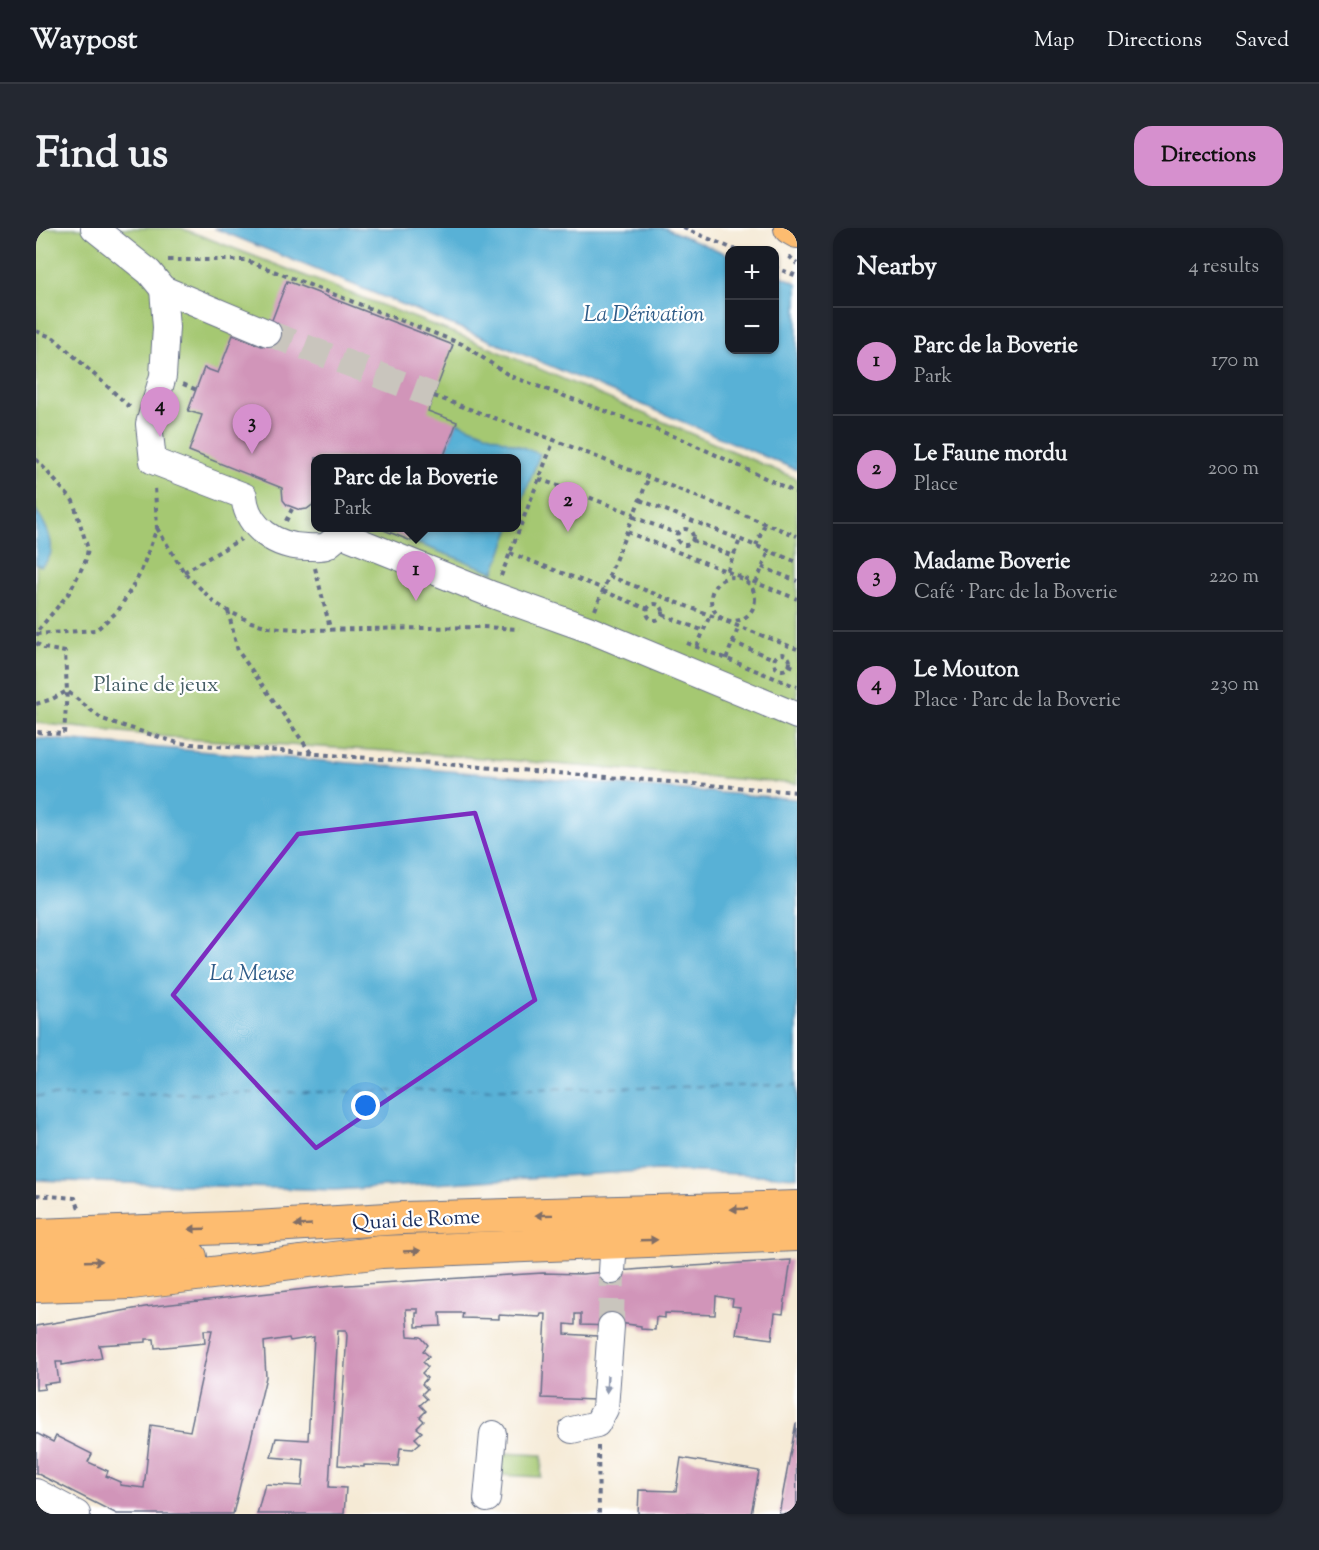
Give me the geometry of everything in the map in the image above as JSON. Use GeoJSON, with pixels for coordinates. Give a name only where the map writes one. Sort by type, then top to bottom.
{"type":"FeatureCollection","features":[{"type":"Feature","properties":{"kind":"main road"},"geometry":{"type":"LineString","coordinates":[[790,228],[797,232]]}},
{"type":"Feature","properties":{"kind":"main road","name":"Quai de Rome"},"geometry":{"type":"LineString","coordinates":[[36,1235],[256,1227],[403,1218],[797,1208]]}},
{"type":"Feature","properties":{"kind":"main road","name":"Quai de Rome"},"geometry":{"type":"LineString","coordinates":[[36,1263],[232,1255],[613,1256],[797,1236]]}},
{"type":"Feature","properties":{"kind":"main road","name":"Quai de Rome"},"geometry":{"type":"LineString","coordinates":[[36,1286],[132,1283],[354,1254]]}},
{"type":"Feature","properties":{"kind":"street"},"geometry":{"type":"LineString","coordinates":[[94,228],[149,272],[163,289],[268,333]]}},
{"type":"Feature","properties":{"kind":"street"},"geometry":{"type":"LineString","coordinates":[[163,289],[166,327],[163,376],[149,424],[153,461],[244,496],[245,507],[259,529],[288,546],[325,547],[341,534],[493,595],[588,628],[797,716]]}},
{"type":"Feature","properties":{"kind":"street"},"geometry":{"type":"LineString","coordinates":[[572,1430],[597,1424],[606,1409],[610,1326]]}},
{"type":"Feature","properties":{"kind":"street"},"geometry":{"type":"LineString","coordinates":[[487,1499],[493,1434]]}},
{"type":"Feature","properties":{"kind":"street"},"geometry":{"type":"LineString","coordinates":[[36,1492],[77,1514]]}},
{"type":"Feature","properties":{"kind":"path"},"geometry":{"type":"LineString","coordinates":[[683,228],[726,246]]}},
{"type":"Feature","properties":{"kind":"path"},"geometry":{"type":"LineString","coordinates":[[138,265],[161,260],[245,260],[462,344],[510,376],[684,440],[797,493]]}},
{"type":"Feature","properties":{"kind":"path"},"geometry":{"type":"LineString","coordinates":[[779,269],[797,276]]}},
{"type":"Feature","properties":{"kind":"path"},"geometry":{"type":"LineString","coordinates":[[36,331],[54,338],[149,424]]}},
{"type":"Feature","properties":{"kind":"path"},"geometry":{"type":"LineString","coordinates":[[178,382],[197,390]]}},
{"type":"Feature","properties":{"kind":"path"},"geometry":{"type":"LineString","coordinates":[[434,396],[554,440],[797,536]]}},
{"type":"Feature","properties":{"kind":"path"},"geometry":{"type":"LineString","coordinates":[[521,525],[554,440]]}},
{"type":"Feature","properties":{"kind":"path"},"geometry":{"type":"LineString","coordinates":[[36,459],[73,501],[88,549],[86,561],[69,593],[36,634]]}},
{"type":"Feature","properties":{"kind":"path"},"geometry":{"type":"LineString","coordinates":[[36,634],[96,630],[118,611],[140,574],[157,528],[153,461]]}},
{"type":"Feature","properties":{"kind":"path"},"geometry":{"type":"LineString","coordinates":[[597,608],[649,477]]}},
{"type":"Feature","properties":{"kind":"path"},"geometry":{"type":"LineString","coordinates":[[539,479],[678,534]]}},
{"type":"Feature","properties":{"kind":"path"},"geometry":{"type":"LineString","coordinates":[[640,500],[797,562]]}},
{"type":"Feature","properties":{"kind":"path"},"geometry":{"type":"LineString","coordinates":[[756,546],[765,524]]}},
{"type":"Feature","properties":{"kind":"path"},"geometry":{"type":"LineString","coordinates":[[157,528],[184,572],[214,602],[251,622],[269,627],[309,630],[481,627],[524,629]]}},
{"type":"Feature","properties":{"kind":"path"},"geometry":{"type":"LineString","coordinates":[[184,572],[259,529]]}},
{"type":"Feature","properties":{"kind":"path"},"geometry":{"type":"LineString","coordinates":[[683,530],[688,530],[693,535],[692,540],[687,545],[682,544],[678,539],[678,534],[683,530]]}},
{"type":"Feature","properties":{"kind":"path"},"geometry":{"type":"LineString","coordinates":[[481,627],[518,532]]}},
{"type":"Feature","properties":{"kind":"path"},"geometry":{"type":"LineString","coordinates":[[627,532],[797,598]]}},
{"type":"Feature","properties":{"kind":"path"},"geometry":{"type":"LineString","coordinates":[[692,540],[733,556]]}},
{"type":"Feature","properties":{"kind":"path"},"geometry":{"type":"LineString","coordinates":[[727,571],[740,540]]}},
{"type":"Feature","properties":{"kind":"path"},"geometry":{"type":"LineString","coordinates":[[309,548],[330,628]]}},
{"type":"Feature","properties":{"kind":"path"},"geometry":{"type":"LineString","coordinates":[[756,583],[769,551]]}},
{"type":"Feature","properties":{"kind":"path"},"geometry":{"type":"LineString","coordinates":[[510,553],[648,609]]}},
{"type":"Feature","properties":{"kind":"path"},"geometry":{"type":"LineString","coordinates":[[762,567],[797,581]]}},
{"type":"Feature","properties":{"kind":"path"},"geometry":{"type":"LineString","coordinates":[[609,576],[797,649]]}},
{"type":"Feature","properties":{"kind":"path"},"geometry":{"type":"LineString","coordinates":[[742,577],[753,588],[755,596],[752,611],[740,620],[724,620],[713,610],[711,594],[719,581],[742,577]]}},
{"type":"Feature","properties":{"kind":"path"},"geometry":{"type":"LineString","coordinates":[[658,605],[662,596]]}},
{"type":"Feature","properties":{"kind":"path"},"geometry":{"type":"LineString","coordinates":[[648,609],[653,604],[658,605],[662,608],[663,615]]}},
{"type":"Feature","properties":{"kind":"path"},"geometry":{"type":"LineString","coordinates":[[648,609],[648,614],[652,619]]}},
{"type":"Feature","properties":{"kind":"path"},"geometry":{"type":"LineString","coordinates":[[228,611],[238,651],[311,754]]}},
{"type":"Feature","properties":{"kind":"path"},"geometry":{"type":"LineString","coordinates":[[652,619],[659,619],[663,615]]}},
{"type":"Feature","properties":{"kind":"path"},"geometry":{"type":"LineString","coordinates":[[663,615],[704,631]]}},
{"type":"Feature","properties":{"kind":"path"},"geometry":{"type":"LineString","coordinates":[[698,647],[710,615]]}},
{"type":"Feature","properties":{"kind":"path"},"geometry":{"type":"LineString","coordinates":[[649,628],[652,619]]}},
{"type":"Feature","properties":{"kind":"path"},"geometry":{"type":"LineString","coordinates":[[726,658],[738,626]]}},
{"type":"Feature","properties":{"kind":"path"},"geometry":{"type":"LineString","coordinates":[[678,640],[797,687]]}},
{"type":"Feature","properties":{"kind":"path"},"geometry":{"type":"LineString","coordinates":[[732,642],[774,659]]}},
{"type":"Feature","properties":{"kind":"path"},"geometry":{"type":"LineString","coordinates":[[36,643],[44,648],[65,652],[66,691],[63,734],[36,732]]}},
{"type":"Feature","properties":{"kind":"path"},"geometry":{"type":"LineString","coordinates":[[784,655],[788,645]]}},
{"type":"Feature","properties":{"kind":"path"},"geometry":{"type":"LineString","coordinates":[[774,659],[779,654],[784,655],[789,660],[789,665]]}},
{"type":"Feature","properties":{"kind":"path"},"geometry":{"type":"LineString","coordinates":[[774,659],[775,666],[779,669],[786,669],[789,665]]}},
{"type":"Feature","properties":{"kind":"path"},"geometry":{"type":"LineString","coordinates":[[789,665],[797,668]]}},
{"type":"Feature","properties":{"kind":"path"},"geometry":{"type":"LineString","coordinates":[[775,678],[779,669]]}},
{"type":"Feature","properties":{"kind":"path"},"geometry":{"type":"LineString","coordinates":[[66,691],[102,719],[178,743],[797,792]]}},
{"type":"Feature","properties":{"kind":"path"},"geometry":{"type":"LineString","coordinates":[[36,704],[66,691]]}},
{"type":"Feature","properties":{"kind":"path"},"geometry":{"type":"LineString","coordinates":[[36,1195],[75,1198],[79,1210]]}},
{"type":"Feature","properties":{"kind":"highlighted area"},"geometry":{"type":"Polygon","coordinates":[[[475,813],[535,1000],[316,1148],[173,995],[298,834],[475,813]]]}},
{"type":"Feature","properties":{"kind":"green space","name":"Plaine de jeux"},"geometry":{"type":"Polygon","coordinates":[[[36,228],[181,228],[467,338],[797,479],[797,784],[420,753],[187,739],[36,723],[36,228]]]}},
{"type":"Feature","properties":{"kind":"green space"},"geometry":{"type":"Polygon","coordinates":[[[501,1453],[542,1455],[541,1477],[500,1475],[501,1453]]]}},
{"type":"Feature","properties":{"kind":"water","name":"La Dérivation"},"geometry":{"type":"Polygon","coordinates":[[[214,228],[665,228],[725,253],[725,354],[779,354],[779,275],[797,283],[797,470],[465,330],[214,228]]]}},
{"type":"Feature","properties":{"kind":"water"},"geometry":{"type":"Polygon","coordinates":[[[457,422],[540,454],[521,504],[521,454],[451,454],[445,452],[457,422]]]}},
{"type":"Feature","properties":{"kind":"water"},"geometry":{"type":"Polygon","coordinates":[[[36,510],[48,531],[51,547],[47,560],[41,566],[36,564],[36,510]]]}},
{"type":"Feature","properties":{"kind":"water"},"geometry":{"type":"Polygon","coordinates":[[[414,532],[509,532],[494,572],[411,541],[414,532]]]}},
{"type":"Feature","properties":{"kind":"water","name":"La Meuse"},"geometry":{"type":"Polygon","coordinates":[[[36,738],[797,799],[797,1177],[659,1170],[335,1190],[36,1180],[36,738]]]}},
{"type":"Feature","properties":{"kind":"building"},"geometry":{"type":"Polygon","coordinates":[[[287,281],[453,345],[428,411],[457,422],[445,454],[311,454],[311,506],[300,510],[287,505],[283,500],[282,488],[189,451],[202,415],[188,411],[204,368],[218,373],[233,335],[262,346],[287,281]]]}},
{"type":"Feature","properties":{"kind":"building"},"geometry":{"type":"Polygon","coordinates":[[[389,532],[414,532],[411,541],[389,532]]]}},
{"type":"Feature","properties":{"kind":"building"},"geometry":{"type":"Polygon","coordinates":[[[791,1260],[783,1314],[775,1313],[772,1339],[736,1334],[740,1307],[732,1306],[733,1299],[716,1296],[715,1315],[665,1313],[665,1318],[656,1317],[655,1330],[619,1323],[620,1311],[615,1310],[614,1326],[581,1325],[581,1314],[575,1314],[575,1325],[565,1324],[565,1334],[597,1336],[595,1400],[542,1398],[546,1314],[541,1314],[540,1317],[499,1315],[499,1319],[462,1318],[463,1313],[440,1313],[441,1326],[416,1327],[418,1309],[406,1309],[408,1336],[421,1337],[428,1345],[423,1351],[429,1356],[423,1362],[428,1367],[422,1373],[427,1378],[422,1384],[427,1389],[422,1394],[427,1399],[420,1405],[426,1411],[420,1417],[424,1421],[417,1428],[422,1432],[415,1438],[420,1443],[413,1449],[400,1448],[398,1466],[338,1465],[347,1335],[346,1330],[338,1330],[329,1487],[346,1488],[344,1514],[257,1514],[265,1484],[302,1486],[304,1460],[271,1457],[276,1438],[308,1440],[314,1337],[264,1342],[266,1377],[233,1514],[117,1514],[36,1473],[36,1433],[53,1442],[56,1436],[92,1454],[88,1462],[108,1471],[106,1476],[120,1482],[120,1485],[144,1488],[151,1425],[190,1431],[212,1330],[204,1330],[205,1343],[155,1348],[154,1339],[146,1339],[146,1342],[99,1345],[102,1358],[62,1365],[62,1362],[56,1362],[59,1382],[44,1384],[45,1389],[36,1390],[36,1326],[145,1307],[332,1286],[543,1273],[582,1274],[791,1260]]]}},
{"type":"Feature","properties":{"kind":"building"},"geometry":{"type":"Polygon","coordinates":[[[796,1423],[797,1514],[779,1514],[796,1423]]]}},
{"type":"Feature","properties":{"kind":"building"},"geometry":{"type":"Polygon","coordinates":[[[681,1458],[759,1471],[751,1514],[638,1514],[639,1490],[676,1491],[681,1458]]]}},
{"type":"Feature","properties":{"kind":"ferry route"},"geometry":{"type":"LineString","coordinates":[[36,1096],[797,1085]]}},
{"type":"Feature","properties":{"kind":"tunnel"},"geometry":{"type":"LineString","coordinates":[[268,333],[434,396]]}},
{"type":"Feature","properties":{"kind":"tunnel"},"geometry":{"type":"LineString","coordinates":[[611,1326],[612,1271]]}},
{"type":"Feature","properties":{"kind":"place","name":"Le Mouton"},"geometry":{"type":"Point","coordinates":[160,437]}},
{"type":"Feature","properties":{"kind":"place","name":"Madame Boverie"},"geometry":{"type":"Point","coordinates":[252,454]}},
{"type":"Feature","properties":{"kind":"place","name":"Le Faune mordu"},"geometry":{"type":"Point","coordinates":[568,532]}},
{"type":"Feature","properties":{"kind":"place","name":"Parc de la Boverie"},"geometry":{"type":"Point","coordinates":[416,601]}}]}
